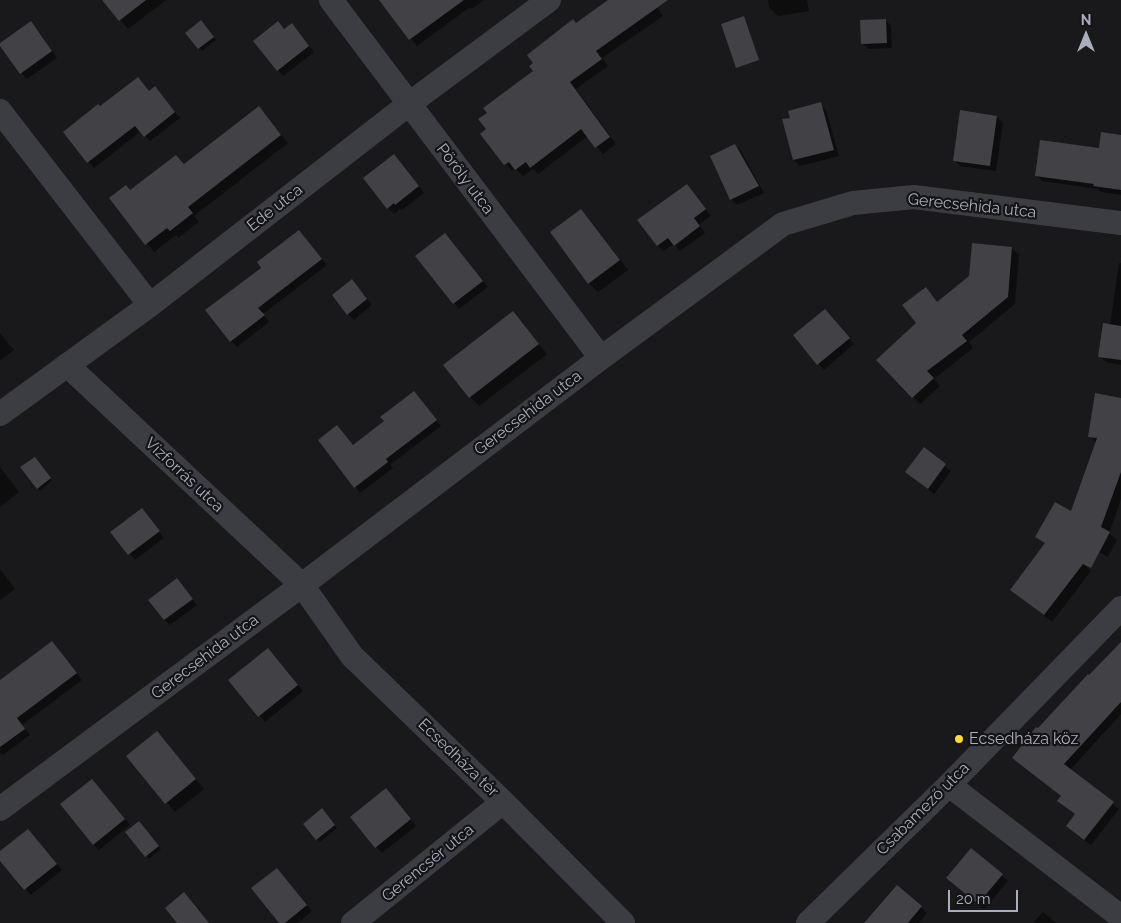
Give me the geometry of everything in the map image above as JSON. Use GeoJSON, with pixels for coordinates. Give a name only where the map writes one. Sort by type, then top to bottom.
{"type":"FeatureCollection","features":[{"type":"Feature","properties":{"kind":"street","name":"Pöröly utca"},"geometry":{"type":"LineString","coordinates":[[331,0],[601,358]]}},
{"type":"Feature","properties":{"kind":"street","name":"Ede utca"},"geometry":{"type":"LineString","coordinates":[[0,414],[150,305],[408,104],[549,0]]}},
{"type":"Feature","properties":{"kind":"street"},"geometry":{"type":"LineString","coordinates":[[0,111],[150,305]]}},
{"type":"Feature","properties":{"kind":"street","name":"Gerecsehida utca"},"geometry":{"type":"LineString","coordinates":[[0,809],[302,585],[601,358],[783,224],[853,203],[914,197],[1121,223]]}},
{"type":"Feature","properties":{"kind":"street","name":"Vízforrás utca"},"geometry":{"type":"LineString","coordinates":[[67,365],[302,585]]}},
{"type":"Feature","properties":{"kind":"street","name":"Ecsedháza tér"},"geometry":{"type":"LineString","coordinates":[[302,585],[352,656],[503,802],[623,923]]}},
{"type":"Feature","properties":{"kind":"street","name":"Csabamező utca"},"geometry":{"type":"LineString","coordinates":[[808,923],[949,785],[1121,608]]}},
{"type":"Feature","properties":{"kind":"street"},"geometry":{"type":"LineString","coordinates":[[949,785],[1121,917]]}},
{"type":"Feature","properties":{"kind":"street","name":"Gerencsér utca"},"geometry":{"type":"LineString","coordinates":[[353,923],[503,802]]}},
{"type":"Feature","properties":{"kind":"building"},"geometry":{"type":"Polygon","coordinates":[[[102,0],[146,0],[119,21],[102,0]]]}},
{"type":"Feature","properties":{"kind":"building"},"geometry":{"type":"Polygon","coordinates":[[[379,0],[464,0],[409,40],[379,0]]]}},
{"type":"Feature","properties":{"kind":"building"},"geometry":{"type":"Polygon","coordinates":[[[608,0],[668,0],[596,51],[602,59],[570,82],[610,137],[595,148],[581,129],[530,168],[526,162],[515,170],[509,162],[504,165],[480,134],[486,129],[478,119],[487,113],[483,108],[533,71],[529,66],[533,63],[527,55],[573,19],[576,23],[608,0]]]}},
{"type":"Feature","properties":{"kind":"building"},"geometry":{"type":"Polygon","coordinates":[[[744,16],[759,60],[736,68],[721,24],[744,16]]]}},
{"type":"Feature","properties":{"kind":"building"},"geometry":{"type":"Polygon","coordinates":[[[886,19],[887,43],[861,44],[860,20],[886,19]]]}},
{"type":"Feature","properties":{"kind":"building"},"geometry":{"type":"Polygon","coordinates":[[[201,20],[214,37],[198,49],[185,33],[201,20]]]}},
{"type":"Feature","properties":{"kind":"building"},"geometry":{"type":"Polygon","coordinates":[[[31,21],[52,51],[20,74],[0,46],[0,43],[31,21]]]}},
{"type":"Feature","properties":{"kind":"building"},"geometry":{"type":"Polygon","coordinates":[[[278,21],[284,29],[292,23],[309,46],[277,71],[253,41],[278,21]]]}},
{"type":"Feature","properties":{"kind":"building"},"geometry":{"type":"Polygon","coordinates":[[[138,77],[149,91],[155,86],[175,112],[144,137],[135,126],[87,163],[63,132],[98,104],[100,106],[138,77]]]}},
{"type":"Feature","properties":{"kind":"building"},"geometry":{"type":"Polygon","coordinates":[[[821,102],[834,150],[793,160],[782,119],[790,118],[788,111],[821,102]]]}},
{"type":"Feature","properties":{"kind":"building"},"geometry":{"type":"Polygon","coordinates":[[[259,106],[281,135],[188,207],[193,213],[170,231],[167,228],[145,245],[109,198],[126,185],[130,190],[176,155],[184,164],[259,106]]]}},
{"type":"Feature","properties":{"kind":"building"},"geometry":{"type":"Polygon","coordinates":[[[960,110],[997,116],[990,166],[953,161],[960,110]]]}},
{"type":"Feature","properties":{"kind":"building"},"geometry":{"type":"Polygon","coordinates":[[[1101,132],[1121,135],[1121,190],[1093,186],[1094,184],[1035,176],[1040,140],[1099,148],[1101,132]]]}},
{"type":"Feature","properties":{"kind":"building"},"geometry":{"type":"Polygon","coordinates":[[[735,144],[759,186],[730,200],[710,156],[735,144]]]}},
{"type":"Feature","properties":{"kind":"building"},"geometry":{"type":"Polygon","coordinates":[[[394,154],[419,186],[387,209],[363,178],[394,154]]]}},
{"type":"Feature","properties":{"kind":"building"},"geometry":{"type":"Polygon","coordinates":[[[687,184],[706,209],[694,218],[700,226],[674,246],[668,238],[657,246],[637,220],[687,184]]]}},
{"type":"Feature","properties":{"kind":"building"},"geometry":{"type":"Polygon","coordinates":[[[581,209],[620,260],[588,284],[550,232],[581,209]]]}},
{"type":"Feature","properties":{"kind":"building"},"geometry":{"type":"Polygon","coordinates":[[[299,230],[322,259],[258,308],[265,315],[230,342],[205,310],[261,268],[257,262],[299,230]]]}},
{"type":"Feature","properties":{"kind":"building"},"geometry":{"type":"Polygon","coordinates":[[[445,233],[483,281],[453,304],[415,256],[445,233]]]}},
{"type":"Feature","properties":{"kind":"building"},"geometry":{"type":"Polygon","coordinates":[[[972,243],[1012,247],[1008,297],[962,335],[967,341],[927,371],[934,378],[912,398],[876,360],[916,323],[902,305],[926,287],[937,302],[969,276],[972,243]]]}},
{"type":"Feature","properties":{"kind":"building"},"geometry":{"type":"Polygon","coordinates":[[[352,279],[367,299],[347,315],[332,295],[352,279]]]}},
{"type":"Feature","properties":{"kind":"building"},"geometry":{"type":"Polygon","coordinates":[[[825,309],[850,338],[817,365],[793,335],[825,309]]]}},
{"type":"Feature","properties":{"kind":"building"},"geometry":{"type":"Polygon","coordinates":[[[513,311],[539,344],[469,398],[443,365],[513,311]]]}},
{"type":"Feature","properties":{"kind":"building"},"geometry":{"type":"Polygon","coordinates":[[[1103,323],[1121,326],[1121,360],[1098,357],[1103,323]]]}},
{"type":"Feature","properties":{"kind":"building"},"geometry":{"type":"Polygon","coordinates":[[[414,391],[437,420],[386,459],[388,462],[354,488],[318,440],[337,425],[353,445],[384,421],[380,417],[414,391]]]}},
{"type":"Feature","properties":{"kind":"building"},"geometry":{"type":"Polygon","coordinates":[[[1095,393],[1121,398],[1121,472],[1101,527],[1110,532],[1091,568],[1083,564],[1044,615],[1010,590],[1045,543],[1035,537],[1055,502],[1071,511],[1097,438],[1088,437],[1095,393]]]}},
{"type":"Feature","properties":{"kind":"building"},"geometry":{"type":"Polygon","coordinates":[[[924,447],[946,464],[928,489],[905,472],[924,447]]]}},
{"type":"Feature","properties":{"kind":"building"},"geometry":{"type":"Polygon","coordinates":[[[35,457],[51,478],[37,489],[20,467],[35,457]]]}},
{"type":"Feature","properties":{"kind":"building"},"geometry":{"type":"Polygon","coordinates":[[[142,508],[160,531],[128,555],[110,532],[142,508]]]}},
{"type":"Feature","properties":{"kind":"building"},"geometry":{"type":"Polygon","coordinates":[[[177,578],[193,599],[164,620],[148,600],[177,578]]]}},
{"type":"Feature","properties":{"kind":"building"},"geometry":{"type":"Polygon","coordinates":[[[52,641],[77,673],[17,718],[25,729],[0,747],[0,680],[52,641]]]}},
{"type":"Feature","properties":{"kind":"building"},"geometry":{"type":"Polygon","coordinates":[[[1121,642],[1121,702],[1064,764],[1114,802],[1084,840],[1066,826],[1075,814],[1057,801],[1061,796],[1012,758],[1036,727],[1038,728],[1088,674],[1121,642]]]}},
{"type":"Feature","properties":{"kind":"building"},"geometry":{"type":"Polygon","coordinates":[[[268,648],[298,685],[258,717],[228,680],[268,648]]]}},
{"type":"Feature","properties":{"kind":"building"},"geometry":{"type":"Polygon","coordinates":[[[157,731],[196,779],[165,804],[126,756],[157,731]]]}},
{"type":"Feature","properties":{"kind":"building"},"geometry":{"type":"Polygon","coordinates":[[[92,779],[125,819],[93,845],[60,804],[92,779]]]}},
{"type":"Feature","properties":{"kind":"building"},"geometry":{"type":"Polygon","coordinates":[[[386,788],[411,819],[375,848],[350,817],[386,788]]]}},
{"type":"Feature","properties":{"kind":"building"},"geometry":{"type":"Polygon","coordinates":[[[322,808],[335,825],[316,840],[303,824],[322,808]]]}},
{"type":"Feature","properties":{"kind":"building"},"geometry":{"type":"Polygon","coordinates":[[[139,821],[159,846],[145,857],[125,832],[139,821]]]}},
{"type":"Feature","properties":{"kind":"building"},"geometry":{"type":"Polygon","coordinates":[[[28,829],[57,864],[24,890],[0,861],[0,851],[28,829]]]}},
{"type":"Feature","properties":{"kind":"building"},"geometry":{"type":"Polygon","coordinates":[[[971,848],[1003,874],[978,904],[946,878],[971,848]]]}},
{"type":"Feature","properties":{"kind":"building"},"geometry":{"type":"Polygon","coordinates":[[[277,868],[307,905],[285,923],[279,923],[251,888],[277,868]]]}},
{"type":"Feature","properties":{"kind":"building"},"geometry":{"type":"Polygon","coordinates":[[[897,885],[922,906],[908,923],[864,923],[897,885]]]}},
{"type":"Feature","properties":{"kind":"building"},"geometry":{"type":"Polygon","coordinates":[[[184,892],[209,923],[177,923],[165,908],[184,892]]]}},
{"type":"Feature","properties":{"kind":"place","name":"Ecsedháza köz"},"geometry":{"type":"Point","coordinates":[959,739]}}]}
